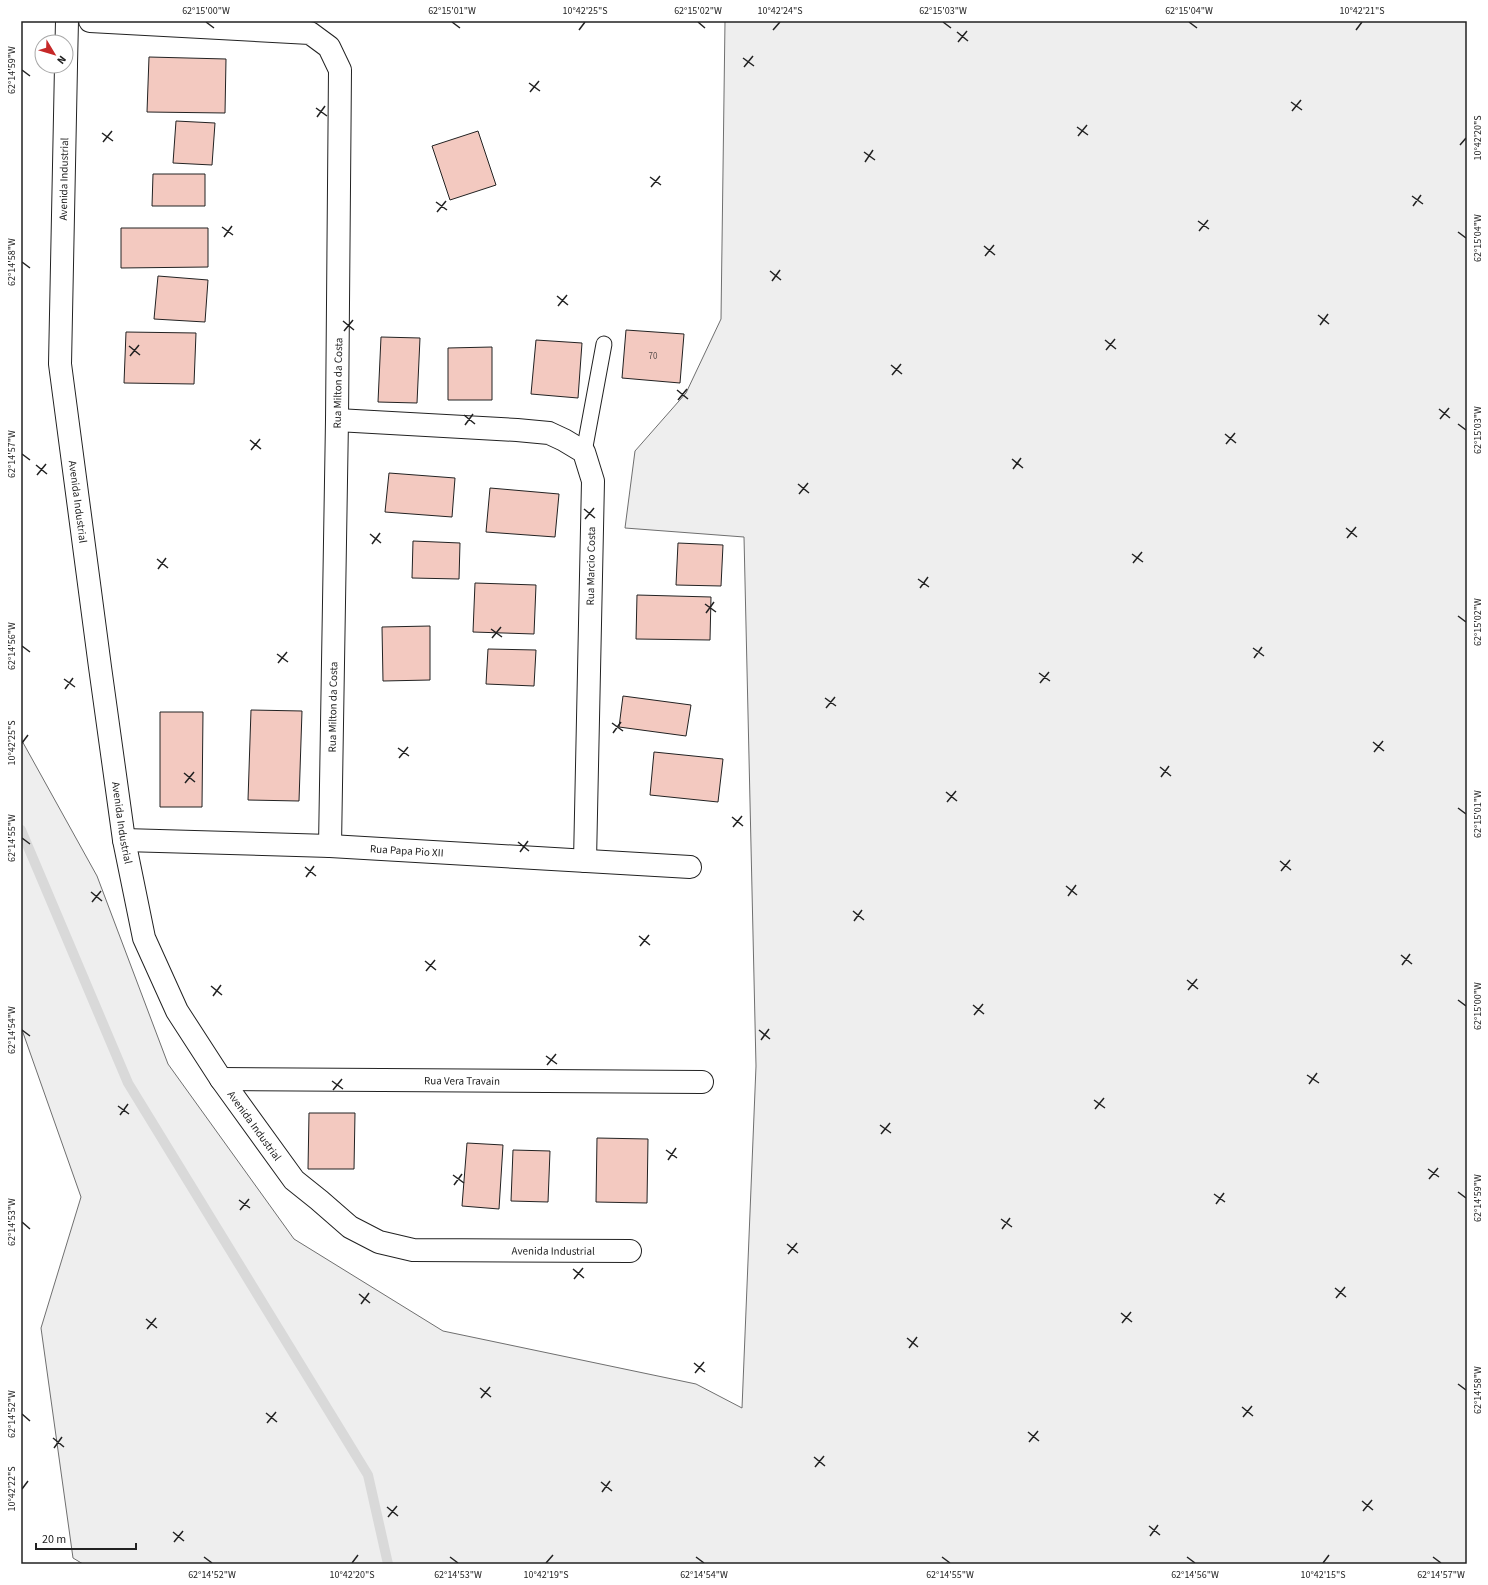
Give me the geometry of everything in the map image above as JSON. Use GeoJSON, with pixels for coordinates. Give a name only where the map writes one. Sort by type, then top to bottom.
{"type":"FeatureCollection","features":[{"type":"Feature","properties":{"kind":"street","name":"Avenida Industrial"},"geometry":{"type":"LineString","coordinates":[[67,21],[67,34]]}},
{"type":"Feature","properties":{"kind":"street","name":"Rua Milton da Costa"},"geometry":{"type":"LineString","coordinates":[[90,21],[310,33],[329,47],[340,70],[337,420],[330,846]]}},
{"type":"Feature","properties":{"kind":"street","name":"Avenida Industrial"},"geometry":{"type":"LineString","coordinates":[[66,74],[60,364],[124,840],[144,938],[177,1011],[221,1079],[294,1180],[350,1227],[379,1242],[413,1250],[630,1251]]}},
{"type":"Feature","properties":{"kind":"street"},"geometry":{"type":"LineString","coordinates":[[337,420],[549,433],[584,452]]}},
{"type":"Feature","properties":{"kind":"street","name":"Rua Marcio Costa"},"geometry":{"type":"LineString","coordinates":[[584,452],[593,481],[585,861]]}},
{"type":"Feature","properties":{"kind":"street","name":"Rua Papa Pio XII"},"geometry":{"type":"LineString","coordinates":[[124,840],[330,846],[690,867]]}},
{"type":"Feature","properties":{"kind":"street","name":"Rua Vera Travain"},"geometry":{"type":"LineString","coordinates":[[221,1079],[702,1082]]}},
{"type":"Feature","properties":{"kind":"lane"},"geometry":{"type":"LineString","coordinates":[[584,452],[604,344]]}},
{"type":"Feature","properties":{"kind":"shaded area"},"geometry":{"type":"Polygon","coordinates":[[[725,21],[1467,21],[1467,1564],[83,1564],[73,1558],[41,1328],[81,1197],[21,1027],[21,739],[97,876],[168,1064],[294,1239],[443,1331],[696,1384],[742,1408],[756,1066],[744,537],[625,528],[635,451],[686,393],[721,319],[725,21]]]}},
{"type":"Feature","properties":{"kind":"building"},"geometry":{"type":"Polygon","coordinates":[[[149,57],[226,59],[225,113],[147,112],[149,57]]]}},
{"type":"Feature","properties":{"kind":"building"},"geometry":{"type":"Polygon","coordinates":[[[176,121],[215,123],[212,165],[173,163],[176,121]]]}},
{"type":"Feature","properties":{"kind":"building"},"geometry":{"type":"Polygon","coordinates":[[[478,131],[496,185],[450,200],[432,146],[478,131]]]}},
{"type":"Feature","properties":{"kind":"building"},"geometry":{"type":"Polygon","coordinates":[[[153,174],[205,174],[205,206],[152,206],[153,174]]]}},
{"type":"Feature","properties":{"kind":"building"},"geometry":{"type":"Polygon","coordinates":[[[121,228],[208,228],[208,267],[121,268],[121,228]]]}},
{"type":"Feature","properties":{"kind":"building"},"geometry":{"type":"Polygon","coordinates":[[[158,276],[208,280],[205,322],[154,319],[158,276]]]}},
{"type":"Feature","properties":{"kind":"building"},"geometry":{"type":"Polygon","coordinates":[[[626,330],[684,334],[680,383],[622,378],[626,330]]]}},
{"type":"Feature","properties":{"kind":"building"},"geometry":{"type":"Polygon","coordinates":[[[126,332],[196,333],[194,384],[124,383],[126,332]]]}},
{"type":"Feature","properties":{"kind":"building"},"geometry":{"type":"Polygon","coordinates":[[[381,337],[420,338],[417,403],[378,402],[381,337]]]}},
{"type":"Feature","properties":{"kind":"building"},"geometry":{"type":"Polygon","coordinates":[[[536,340],[582,343],[578,398],[531,394],[536,340]]]}},
{"type":"Feature","properties":{"kind":"building"},"geometry":{"type":"Polygon","coordinates":[[[492,347],[492,400],[448,400],[448,348],[492,347]]]}},
{"type":"Feature","properties":{"kind":"building"},"geometry":{"type":"Polygon","coordinates":[[[389,473],[455,478],[452,517],[385,512],[389,473]]]}},
{"type":"Feature","properties":{"kind":"building"},"geometry":{"type":"Polygon","coordinates":[[[490,488],[559,494],[555,537],[486,532],[490,488]]]}},
{"type":"Feature","properties":{"kind":"building"},"geometry":{"type":"Polygon","coordinates":[[[413,541],[460,543],[459,579],[412,578],[413,541]]]}},
{"type":"Feature","properties":{"kind":"building"},"geometry":{"type":"Polygon","coordinates":[[[678,543],[723,545],[721,586],[676,585],[678,543]]]}},
{"type":"Feature","properties":{"kind":"building"},"geometry":{"type":"Polygon","coordinates":[[[475,583],[536,585],[534,634],[473,632],[475,583]]]}},
{"type":"Feature","properties":{"kind":"building"},"geometry":{"type":"Polygon","coordinates":[[[637,595],[711,597],[710,640],[636,639],[637,595]]]}},
{"type":"Feature","properties":{"kind":"building"},"geometry":{"type":"Polygon","coordinates":[[[430,626],[430,680],[383,681],[382,627],[430,626]]]}},
{"type":"Feature","properties":{"kind":"building"},"geometry":{"type":"Polygon","coordinates":[[[488,649],[536,650],[534,686],[486,684],[488,649]]]}},
{"type":"Feature","properties":{"kind":"building"},"geometry":{"type":"Polygon","coordinates":[[[623,696],[691,705],[686,736],[619,727],[623,696]]]}},
{"type":"Feature","properties":{"kind":"building"},"geometry":{"type":"Polygon","coordinates":[[[251,710],[302,711],[299,801],[248,800],[251,710]]]}},
{"type":"Feature","properties":{"kind":"building"},"geometry":{"type":"Polygon","coordinates":[[[160,712],[203,712],[202,807],[160,807],[160,712]]]}},
{"type":"Feature","properties":{"kind":"building"},"geometry":{"type":"Polygon","coordinates":[[[654,752],[723,759],[718,802],[650,795],[654,752]]]}},
{"type":"Feature","properties":{"kind":"building"},"geometry":{"type":"Polygon","coordinates":[[[309,1113],[355,1113],[354,1169],[308,1169],[309,1113]]]}},
{"type":"Feature","properties":{"kind":"building"},"geometry":{"type":"Polygon","coordinates":[[[597,1138],[648,1139],[647,1203],[596,1202],[597,1138]]]}},
{"type":"Feature","properties":{"kind":"building"},"geometry":{"type":"Polygon","coordinates":[[[467,1143],[503,1145],[499,1209],[462,1206],[467,1143]]]}},
{"type":"Feature","properties":{"kind":"building"},"geometry":{"type":"Polygon","coordinates":[[[513,1150],[550,1151],[548,1202],[511,1201],[513,1150]]]}},
{"type":"Feature","properties":{"kind":"waterway"},"geometry":{"type":"LineString","coordinates":[[21,830],[128,1083],[368,1475],[388,1564]]}}]}
